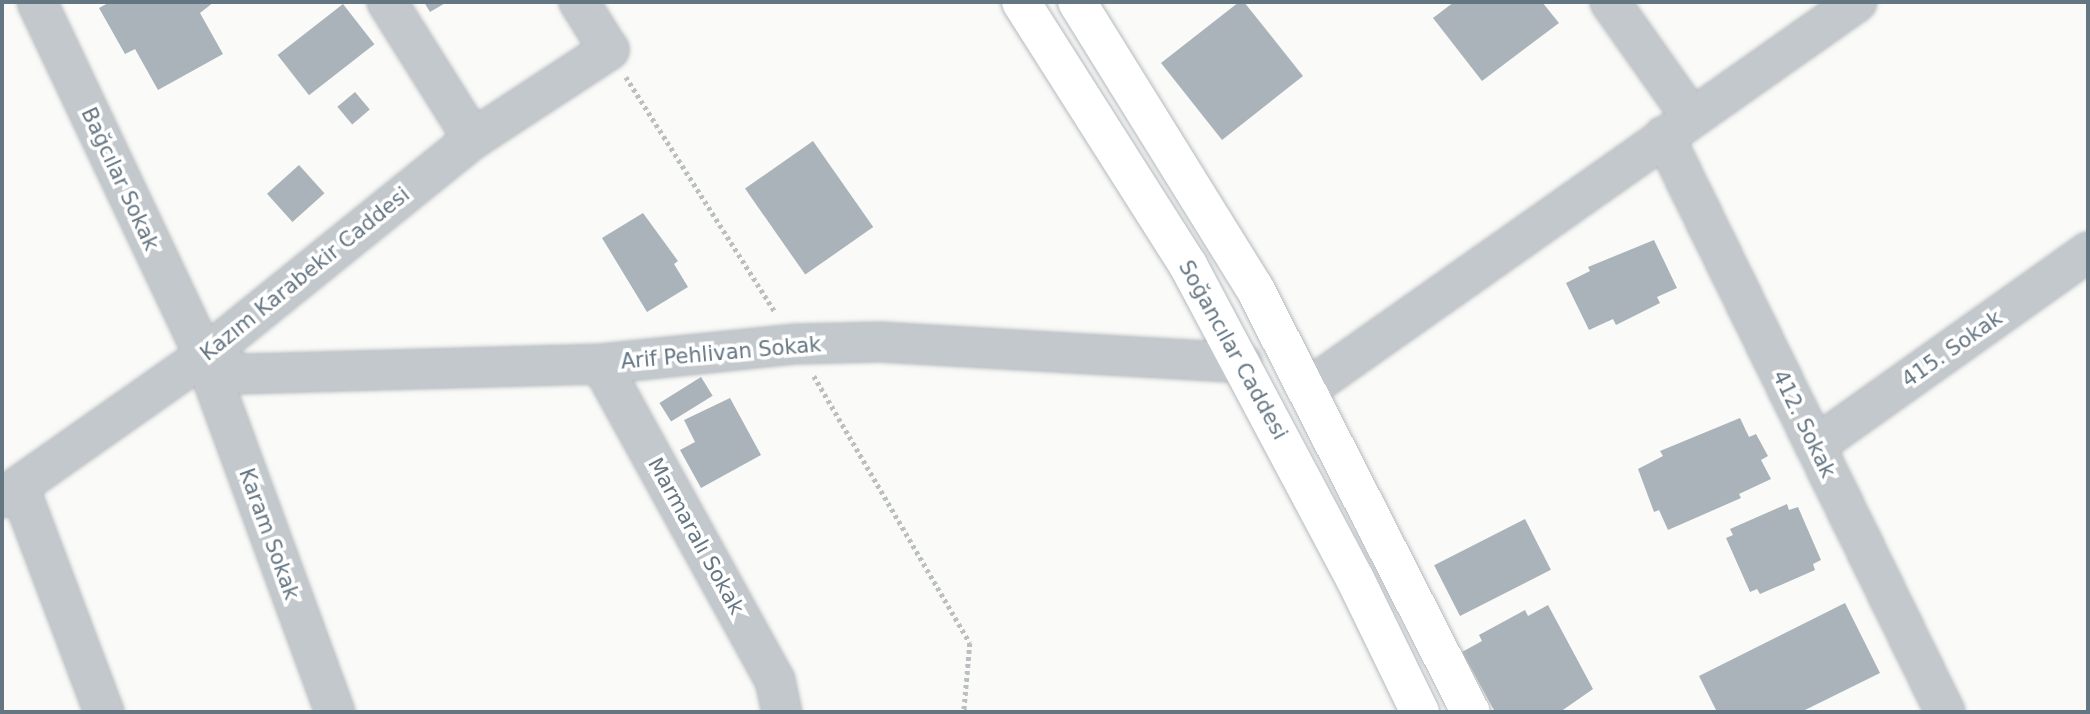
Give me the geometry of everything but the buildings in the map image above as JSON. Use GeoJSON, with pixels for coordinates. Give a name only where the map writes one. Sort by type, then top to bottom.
{"type":"FeatureCollection","features":[{"type":"Feature","properties":{"kind":"main road","name":"Soğancılar Caddesi"},"geometry":{"type":"LineString","coordinates":[[1020,2],[1131,172],[1242,363],[1420,712]]}},
{"type":"Feature","properties":{"kind":"main road"},"geometry":{"type":"LineString","coordinates":[[1077,2],[1198,194],[1308,388],[1471,712]]}},
{"type":"Feature","properties":{"kind":"street","name":"Bağcılar Sokak"},"geometry":{"type":"LineString","coordinates":[[37,2],[204,356]]}},
{"type":"Feature","properties":{"kind":"street"},"geometry":{"type":"LineString","coordinates":[[387,2],[473,139]]}},
{"type":"Feature","properties":{"kind":"street","name":"Kazım Karabekir Caddesi"},"geometry":{"type":"LineString","coordinates":[[10,492],[204,356],[473,139],[609,50],[579,2]]}},
{"type":"Feature","properties":{"kind":"street","name":"412. Sokak"},"geometry":{"type":"LineString","coordinates":[[1610,2],[1677,127],[1815,446],[1945,712]]}},
{"type":"Feature","properties":{"kind":"street"},"geometry":{"type":"LineString","coordinates":[[1308,388],[1857,2]]}},
{"type":"Feature","properties":{"kind":"street","name":"415. Sokak"},"geometry":{"type":"LineString","coordinates":[[1815,446],[2088,252]]}},
{"type":"Feature","properties":{"kind":"street","name":"Arif Pehlivan Sokak"},"geometry":{"type":"LineString","coordinates":[[204,356],[242,374],[601,364],[796,344],[880,342],[1242,363]]}},
{"type":"Feature","properties":{"kind":"street","name":"Karam Sokak"},"geometry":{"type":"LineString","coordinates":[[204,356],[335,712]]}},
{"type":"Feature","properties":{"kind":"street","name":"Marmaralı Sokak"},"geometry":{"type":"LineString","coordinates":[[601,364],[775,680],[782,712]]}},
{"type":"Feature","properties":{"kind":"street"},"geometry":{"type":"LineString","coordinates":[[10,492],[104,712]]}}]}
